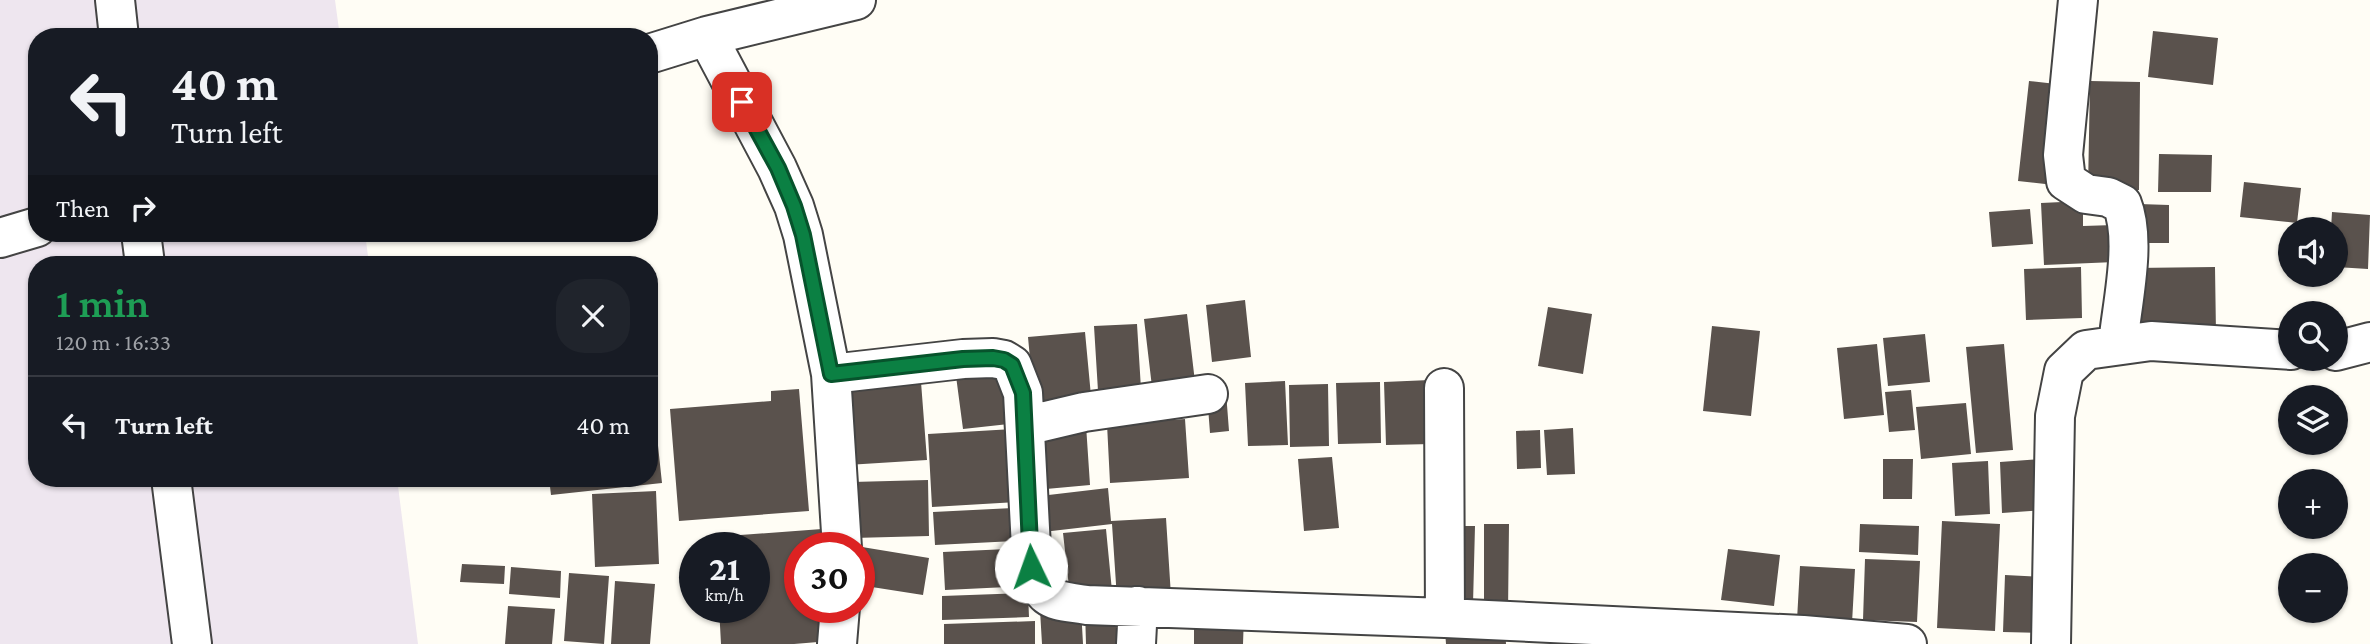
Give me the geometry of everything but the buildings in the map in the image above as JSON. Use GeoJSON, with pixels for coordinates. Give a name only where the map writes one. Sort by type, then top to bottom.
{"type":"FeatureCollection","features":[{"type":"Feature","properties":{"kind":"street"},"geometry":{"type":"LineString","coordinates":[[114,0],[118,28]]}},
{"type":"Feature","properties":{"kind":"street"},"geometry":{"type":"LineString","coordinates":[[658,51],[706,36],[856,0]]}},
{"type":"Feature","properties":{"kind":"street"},"geometry":{"type":"LineString","coordinates":[[2078,0],[2063,155],[2066,181],[2086,194],[2108,197],[2122,204],[2128,218],[2129,239],[2118,344]]}},
{"type":"Feature","properties":{"kind":"street"},"geometry":{"type":"LineString","coordinates":[[706,36],[778,168],[803,235],[831,374],[841,532]]}},
{"type":"Feature","properties":{"kind":"street"},"geometry":{"type":"LineString","coordinates":[[0,238],[28,230]]}},
{"type":"Feature","properties":{"kind":"street"},"geometry":{"type":"LineString","coordinates":[[2051,644],[2055,416],[2064,371],[2086,349],[2118,344],[2151,341],[2278,349]]}},
{"type":"Feature","properties":{"kind":"street"},"geometry":{"type":"LineString","coordinates":[[2348,348],[2370,342]]}},
{"type":"Feature","properties":{"kind":"street"},"geometry":{"type":"LineString","coordinates":[[831,374],[963,359],[1004,360],[1012,365],[1023,393],[1031,567],[1040,590],[1053,600],[1087,605],[1445,618],[1615,635],[1907,644]]}},
{"type":"Feature","properties":{"kind":"street"},"geometry":{"type":"LineString","coordinates":[[1444,388],[1445,618]]}},
{"type":"Feature","properties":{"kind":"street"},"geometry":{"type":"LineString","coordinates":[[1025,426],[1084,412],[1208,394]]}},
{"type":"Feature","properties":{"kind":"street"},"geometry":{"type":"LineString","coordinates":[[173,487],[192,644]]}},
{"type":"Feature","properties":{"kind":"street"},"geometry":{"type":"LineString","coordinates":[[1136,644],[1138,606]]}},
{"type":"Feature","properties":{"kind":"street"},"geometry":{"type":"LineString","coordinates":[[837,644],[839,623]]}},
{"type":"Feature","properties":{"kind":"shaded area"},"geometry":{"type":"Polygon","coordinates":[[[0,0],[335,0],[339,28],[28,28],[28,242],[366,242],[368,256],[28,256],[28,487],[398,487],[418,644],[0,644],[0,0]]]}},
{"type":"Feature","properties":{"kind":"route"},"geometry":{"type":"LineString","coordinates":[[742,102],[778,168],[794,206],[803,235],[831,374],[963,359],[993,358],[1012,365],[1023,393],[1031,567]]}}]}
